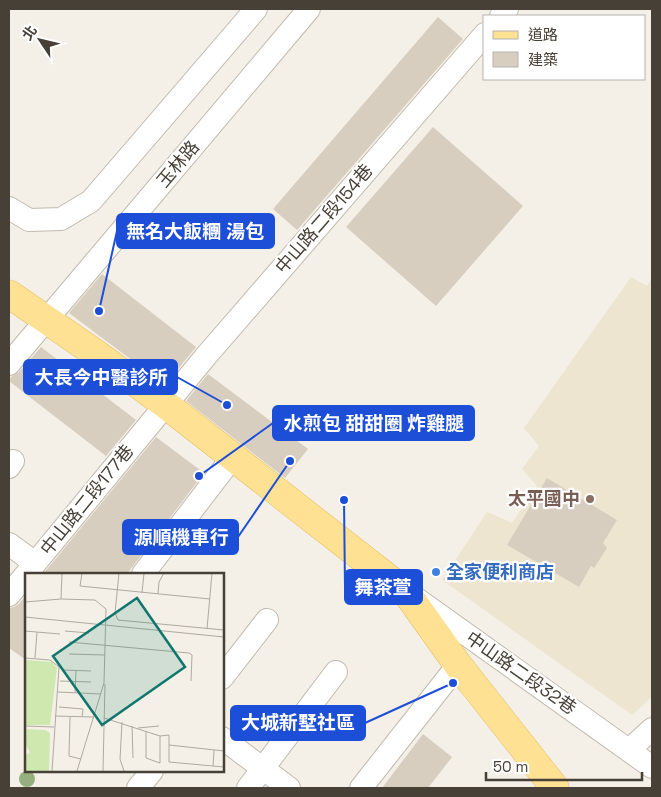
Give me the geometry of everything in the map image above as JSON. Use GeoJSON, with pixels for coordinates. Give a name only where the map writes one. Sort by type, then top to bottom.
{"type":"FeatureCollection","features":[{"type":"Feature","properties":{"kind":"main road"},"geometry":{"type":"LineString","coordinates":[[9,294],[165,404],[406,592],[458,665],[554,788]]}},
{"type":"Feature","properties":{"kind":"street"},"geometry":{"type":"LineString","coordinates":[[9,208],[29,220],[61,219],[91,201],[256,9]]}},
{"type":"Feature","properties":{"kind":"street","name":"玉林路"},"geometry":{"type":"LineString","coordinates":[[9,364],[309,9]]}},
{"type":"Feature","properties":{"kind":"street","name":"中山路二段154巷"},"geometry":{"type":"LineString","coordinates":[[165,404],[483,36]]}},
{"type":"Feature","properties":{"kind":"street","name":"中山路二段177巷"},"geometry":{"type":"LineString","coordinates":[[26,573],[165,404]]}},
{"type":"Feature","properties":{"kind":"street"},"geometry":{"type":"LineString","coordinates":[[144,573],[232,458]]}},
{"type":"Feature","properties":{"kind":"street"},"geometry":{"type":"LineString","coordinates":[[9,544],[35,562]]}},
{"type":"Feature","properties":{"kind":"street","name":"中山路二段177巷"},"geometry":{"type":"LineString","coordinates":[[9,595],[25,575]]}},
{"type":"Feature","properties":{"kind":"street","name":"中山路二段32巷"},"geometry":{"type":"LineString","coordinates":[[389,579],[652,767]]}},
{"type":"Feature","properties":{"kind":"street"},"geometry":{"type":"LineString","coordinates":[[224,675],[267,620]]}},
{"type":"Feature","properties":{"kind":"street"},"geometry":{"type":"LineString","coordinates":[[361,788],[458,665]]}},
{"type":"Feature","properties":{"kind":"street"},"geometry":{"type":"LineString","coordinates":[[248,788],[336,672]]}},
{"type":"Feature","properties":{"kind":"street"},"geometry":{"type":"LineString","coordinates":[[629,750],[652,729]]}},
{"type":"Feature","properties":{"kind":"street"},"geometry":{"type":"LineString","coordinates":[[224,739],[289,788]]}},
{"type":"Feature","properties":{"kind":"street"},"geometry":{"type":"LineString","coordinates":[[138,788],[151,772]]}},
{"type":"Feature","properties":{"kind":"shaded area","name":"太平國中"},"geometry":{"type":"Polygon","coordinates":[[[631,277],[647,286],[652,278],[652,697],[632,715],[442,580],[487,512],[512,523],[537,486],[522,469],[539,446],[524,428],[631,277]]]}},
{"type":"Feature","properties":{"kind":"building"},"geometry":{"type":"Polygon","coordinates":[[[438,17],[463,39],[297,230],[273,209],[438,17]]]}},
{"type":"Feature","properties":{"kind":"building"},"geometry":{"type":"Polygon","coordinates":[[[433,127],[523,206],[436,306],[346,227],[433,127]]]}},
{"type":"Feature","properties":{"kind":"building"},"geometry":{"type":"Polygon","coordinates":[[[102,274],[196,347],[165,385],[69,313],[102,274]]]}},
{"type":"Feature","properties":{"kind":"building"},"geometry":{"type":"Polygon","coordinates":[[[41,347],[136,420],[106,456],[9,381],[41,347]]]}},
{"type":"Feature","properties":{"kind":"building"},"geometry":{"type":"Polygon","coordinates":[[[208,374],[308,449],[285,478],[186,401],[208,374]]]}},
{"type":"Feature","properties":{"kind":"building"},"geometry":{"type":"Polygon","coordinates":[[[156,437],[204,473],[128,573],[44,573],[156,437]]]}},
{"type":"Feature","properties":{"kind":"building"},"geometry":{"type":"Polygon","coordinates":[[[547,478],[617,520],[603,543],[607,548],[594,568],[591,566],[579,587],[507,545],[547,478]]]}},
{"type":"Feature","properties":{"kind":"building"},"geometry":{"type":"Polygon","coordinates":[[[25,596],[25,659],[9,648],[9,608],[19,604],[25,596]]]}},
{"type":"Feature","properties":{"kind":"building"},"geometry":{"type":"Polygon","coordinates":[[[423,734],[452,757],[428,788],[382,788],[423,734]]]}},
{"type":"Feature","properties":{"kind":"place","name":"無名大飯糰 湯包"},"geometry":{"type":"Point","coordinates":[99,311]}},
{"type":"Feature","properties":{"kind":"place","name":"大長今中醫診所"},"geometry":{"type":"Point","coordinates":[227,405]}},
{"type":"Feature","properties":{"kind":"place","name":"源順機車行"},"geometry":{"type":"Point","coordinates":[290,461]}},
{"type":"Feature","properties":{"kind":"place","name":"水煎包 甜甜圈 炸雞腿"},"geometry":{"type":"Point","coordinates":[199,476]}},
{"type":"Feature","properties":{"kind":"place","name":"太平國中"},"geometry":{"type":"Point","coordinates":[590,499]}},
{"type":"Feature","properties":{"kind":"place","name":"舞茶萱"},"geometry":{"type":"Point","coordinates":[344,500]}},
{"type":"Feature","properties":{"kind":"place","name":"全家便利商店"},"geometry":{"type":"Point","coordinates":[436,572]}},
{"type":"Feature","properties":{"kind":"place","name":"大城新墅社區"},"geometry":{"type":"Point","coordinates":[453,683]}}]}
